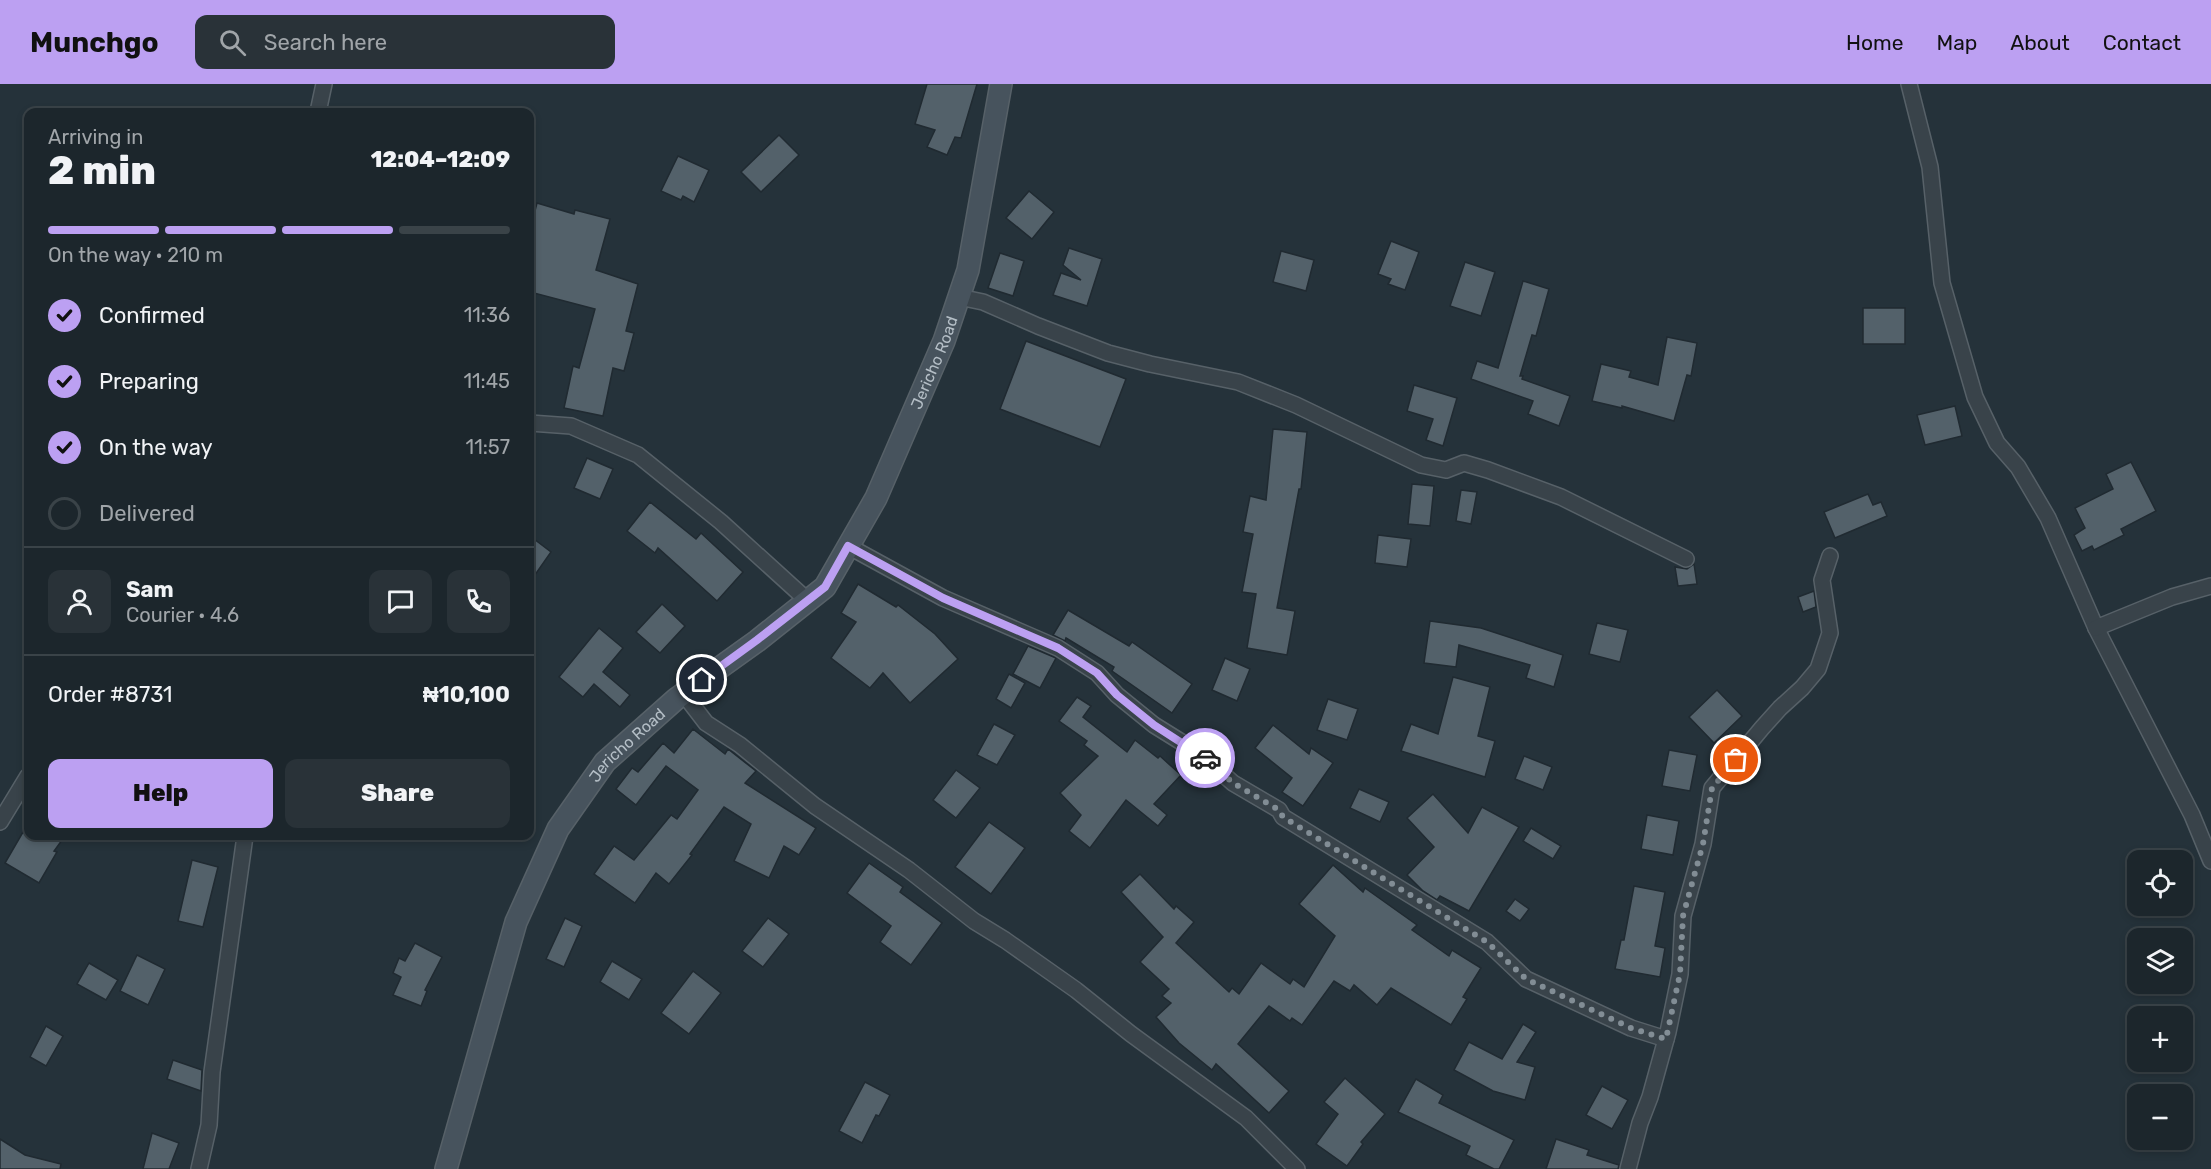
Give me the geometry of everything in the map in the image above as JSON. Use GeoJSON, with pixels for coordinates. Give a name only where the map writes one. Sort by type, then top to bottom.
{"type":"FeatureCollection","features":[{"type":"Feature","properties":{"kind":"street"},"geometry":{"type":"LineString","coordinates":[[319,108],[324,84]]}},
{"type":"Feature","properties":{"kind":"street","name":"Jericho Road"},"geometry":{"type":"LineString","coordinates":[[446,1169],[516,922],[558,829],[605,762],[683,693],[825,587],[876,498],[944,341],[968,270],[1002,84]]}},
{"type":"Feature","properties":{"kind":"street"},"geometry":{"type":"LineString","coordinates":[[1909,84],[1930,167],[1942,283],[1975,397],[1997,443],[2018,466],[2048,518],[2096,628],[2192,815],[2211,861]]}},
{"type":"Feature","properties":{"kind":"street"},"geometry":{"type":"LineString","coordinates":[[959,297],[983,302],[1108,353],[1161,367],[1238,382],[1296,405],[1421,465],[1446,470],[1464,464],[1498,474],[1561,497],[1686,559]]}},
{"type":"Feature","properties":{"kind":"street"},"geometry":{"type":"LineString","coordinates":[[534,423],[571,426],[638,455],[721,522],[808,601]]}},
{"type":"Feature","properties":{"kind":"street"},"geometry":{"type":"LineString","coordinates":[[848,546],[943,598],[1058,648],[1097,673],[1117,695],[1154,725],[1199,753],[1233,783],[1279,810],[1283,817],[1487,942],[1526,979],[1631,1028],[1666,1039]]}},
{"type":"Feature","properties":{"kind":"street"},"geometry":{"type":"LineString","coordinates":[[1628,1169],[1666,1039],[1680,974],[1683,916],[1703,844],[1712,788],[1762,728],[1818,669],[1830,633],[1822,580],[1830,556]]}},
{"type":"Feature","properties":{"kind":"street"},"geometry":{"type":"LineString","coordinates":[[2096,628],[2172,597],[2211,586]]}},
{"type":"Feature","properties":{"kind":"street"},"geometry":{"type":"LineString","coordinates":[[683,693],[706,723],[740,745],[815,806],[909,870],[974,921],[1076,990],[1131,1034],[1246,1119],[1297,1169]]}},
{"type":"Feature","properties":{"kind":"street"},"geometry":{"type":"LineString","coordinates":[[0,822],[24,783]]}},
{"type":"Feature","properties":{"kind":"street"},"geometry":{"type":"LineString","coordinates":[[199,1169],[208,1125],[212,1072],[244,840]]}},
{"type":"Feature","properties":{"kind":"building"},"geometry":{"type":"Polygon","coordinates":[[[927,84],[977,84],[961,138],[955,137],[947,155],[927,147],[935,130],[915,124],[927,84]]]}},
{"type":"Feature","properties":{"kind":"building"},"geometry":{"type":"Polygon","coordinates":[[[779,135],[799,155],[761,192],[741,172],[779,135]]]}},
{"type":"Feature","properties":{"kind":"building"},"geometry":{"type":"Polygon","coordinates":[[[678,156],[709,170],[694,202],[683,196],[681,200],[661,191],[678,156]]]}},
{"type":"Feature","properties":{"kind":"building"},"geometry":{"type":"Polygon","coordinates":[[[1029,191],[1054,212],[1032,239],[1006,218],[1029,191]]]}},
{"type":"Feature","properties":{"kind":"building"},"geometry":{"type":"Polygon","coordinates":[[[537,203],[574,214],[575,210],[610,219],[596,270],[638,284],[626,331],[634,333],[624,371],[613,368],[603,416],[564,408],[573,366],[579,368],[595,309],[534,293],[534,215],[537,203]]]}},
{"type":"Feature","properties":{"kind":"building"},"geometry":{"type":"Polygon","coordinates":[[[1391,241],[1419,252],[1405,290],[1388,284],[1391,279],[1378,274],[1391,241]]]}},
{"type":"Feature","properties":{"kind":"building"},"geometry":{"type":"Polygon","coordinates":[[[1069,248],[1102,259],[1087,306],[1053,295],[1061,273],[1081,280],[1063,265],[1069,248]]]}},
{"type":"Feature","properties":{"kind":"building"},"geometry":{"type":"Polygon","coordinates":[[[1281,251],[1314,260],[1306,291],[1273,282],[1281,251]]]}},
{"type":"Feature","properties":{"kind":"building"},"geometry":{"type":"Polygon","coordinates":[[[1000,253],[1024,261],[1013,296],[988,288],[1000,253]]]}},
{"type":"Feature","properties":{"kind":"building"},"geometry":{"type":"Polygon","coordinates":[[[1465,262],[1495,272],[1481,316],[1450,306],[1465,262]]]}},
{"type":"Feature","properties":{"kind":"building"},"geometry":{"type":"Polygon","coordinates":[[[1523,281],[1549,289],[1536,336],[1532,335],[1520,376],[1523,376],[1522,379],[1570,396],[1559,426],[1528,414],[1533,401],[1471,379],[1477,361],[1498,368],[1523,281]]]}},
{"type":"Feature","properties":{"kind":"building"},"geometry":{"type":"Polygon","coordinates":[[[1863,308],[1905,308],[1905,344],[1863,344],[1863,308]]]}},
{"type":"Feature","properties":{"kind":"building"},"geometry":{"type":"Polygon","coordinates":[[[1667,337],[1697,343],[1691,376],[1687,375],[1674,421],[1622,406],[1622,408],[1592,401],[1601,364],[1631,371],[1629,377],[1658,385],[1667,337]]]}},
{"type":"Feature","properties":{"kind":"building"},"geometry":{"type":"Polygon","coordinates":[[[1026,341],[1126,379],[1100,447],[1000,409],[1026,341]]]}},
{"type":"Feature","properties":{"kind":"building"},"geometry":{"type":"Polygon","coordinates":[[[1414,385],[1457,398],[1443,446],[1426,440],[1433,419],[1407,411],[1414,385]]]}},
{"type":"Feature","properties":{"kind":"building"},"geometry":{"type":"Polygon","coordinates":[[[1955,406],[1962,436],[1925,445],[1917,415],[1955,406]]]}},
{"type":"Feature","properties":{"kind":"building"},"geometry":{"type":"Polygon","coordinates":[[[1273,429],[1307,432],[1301,489],[1299,489],[1277,608],[1295,611],[1287,655],[1247,648],[1256,594],[1242,592],[1253,534],[1243,532],[1250,496],[1266,500],[1273,429]]]}},
{"type":"Feature","properties":{"kind":"building"},"geometry":{"type":"Polygon","coordinates":[[[587,458],[613,469],[600,499],[574,488],[587,458]]]}},
{"type":"Feature","properties":{"kind":"building"},"geometry":{"type":"Polygon","coordinates":[[[2131,462],[2156,511],[2121,529],[2124,535],[2094,550],[2092,546],[2082,551],[2074,535],[2085,528],[2075,508],[2113,489],[2106,474],[2131,462]]]}},
{"type":"Feature","properties":{"kind":"building"},"geometry":{"type":"Polygon","coordinates":[[[1412,484],[1434,486],[1430,526],[1408,524],[1412,484]]]}},
{"type":"Feature","properties":{"kind":"building"},"geometry":{"type":"Polygon","coordinates":[[[1461,490],[1477,492],[1471,524],[1456,521],[1461,490]]]}},
{"type":"Feature","properties":{"kind":"building"},"geometry":{"type":"Polygon","coordinates":[[[1868,494],[1873,505],[1881,502],[1887,516],[1835,538],[1824,512],[1868,494]]]}},
{"type":"Feature","properties":{"kind":"building"},"geometry":{"type":"Polygon","coordinates":[[[650,502],[696,539],[701,533],[743,572],[717,601],[658,548],[655,553],[627,531],[650,502]]]}},
{"type":"Feature","properties":{"kind":"building"},"geometry":{"type":"Polygon","coordinates":[[[1378,535],[1411,539],[1407,567],[1375,563],[1378,535]]]}},
{"type":"Feature","properties":{"kind":"building"},"geometry":{"type":"Polygon","coordinates":[[[534,539],[551,552],[534,576],[534,539]]]}},
{"type":"Feature","properties":{"kind":"building"},"geometry":{"type":"Polygon","coordinates":[[[1694,564],[1697,584],[1678,586],[1675,567],[1687,569],[1694,564]]]}},
{"type":"Feature","properties":{"kind":"building"},"geometry":{"type":"Polygon","coordinates":[[[858,584],[896,607],[898,605],[935,634],[958,659],[910,703],[883,673],[870,688],[831,658],[856,622],[841,613],[858,584]]]}},
{"type":"Feature","properties":{"kind":"building"},"geometry":{"type":"Polygon","coordinates":[[[1814,591],[1816,607],[1803,612],[1798,597],[1814,591]]]}},
{"type":"Feature","properties":{"kind":"building"},"geometry":{"type":"Polygon","coordinates":[[[662,604],[685,626],[660,653],[636,632],[662,604]]]}},
{"type":"Feature","properties":{"kind":"building"},"geometry":{"type":"Polygon","coordinates":[[[1068,610],[1129,646],[1132,642],[1192,684],[1172,713],[1112,671],[1114,667],[1066,638],[1065,641],[1053,635],[1068,610]]]}},
{"type":"Feature","properties":{"kind":"building"},"geometry":{"type":"Polygon","coordinates":[[[1430,621],[1481,628],[1563,655],[1554,687],[1526,678],[1530,665],[1459,645],[1456,667],[1424,663],[1430,621]]]}},
{"type":"Feature","properties":{"kind":"building"},"geometry":{"type":"Polygon","coordinates":[[[1597,623],[1628,630],[1620,662],[1589,654],[1597,623]]]}},
{"type":"Feature","properties":{"kind":"building"},"geometry":{"type":"Polygon","coordinates":[[[599,628],[623,648],[603,672],[630,695],[620,707],[594,684],[583,697],[559,677],[599,628]]]}},
{"type":"Feature","properties":{"kind":"building"},"geometry":{"type":"Polygon","coordinates":[[[1028,646],[1056,658],[1040,688],[1013,674],[1028,646]]]}},
{"type":"Feature","properties":{"kind":"building"},"geometry":{"type":"Polygon","coordinates":[[[1225,658],[1250,669],[1237,701],[1212,690],[1225,658]]]}},
{"type":"Feature","properties":{"kind":"building"},"geometry":{"type":"Polygon","coordinates":[[[1009,674],[1025,683],[1011,708],[996,699],[1009,674]]]}},
{"type":"Feature","properties":{"kind":"building"},"geometry":{"type":"Polygon","coordinates":[[[1453,677],[1490,687],[1478,736],[1495,741],[1485,777],[1401,751],[1411,724],[1438,734],[1453,677]]]}},
{"type":"Feature","properties":{"kind":"building"},"geometry":{"type":"Polygon","coordinates":[[[1717,690],[1742,716],[1714,743],[1689,717],[1717,690]]]}},
{"type":"Feature","properties":{"kind":"building"},"geometry":{"type":"Polygon","coordinates":[[[1077,697],[1091,706],[1083,717],[1127,752],[1135,740],[1158,758],[1160,756],[1181,775],[1154,804],[1167,815],[1158,826],[1126,800],[1090,848],[1069,831],[1081,815],[1060,793],[1098,756],[1084,745],[1087,741],[1059,721],[1077,697]]]}},
{"type":"Feature","properties":{"kind":"building"},"geometry":{"type":"Polygon","coordinates":[[[1328,699],[1358,709],[1347,740],[1317,730],[1328,699]]]}},
{"type":"Feature","properties":{"kind":"building"},"geometry":{"type":"Polygon","coordinates":[[[994,724],[1015,735],[997,765],[977,755],[994,724]]]}},
{"type":"Feature","properties":{"kind":"building"},"geometry":{"type":"Polygon","coordinates":[[[1273,725],[1309,754],[1311,748],[1333,763],[1303,806],[1282,792],[1292,778],[1255,748],[1273,725]]]}},
{"type":"Feature","properties":{"kind":"building"},"geometry":{"type":"Polygon","coordinates":[[[693,729],[725,754],[728,749],[756,771],[745,783],[816,828],[799,855],[784,846],[769,878],[734,861],[751,824],[724,807],[690,854],[692,855],[669,884],[656,873],[635,903],[594,874],[614,846],[634,860],[671,815],[677,819],[698,790],[666,766],[636,805],[616,789],[632,768],[638,772],[663,743],[674,753],[693,729]]]}},
{"type":"Feature","properties":{"kind":"building"},"geometry":{"type":"Polygon","coordinates":[[[1669,750],[1697,755],[1690,791],[1662,786],[1669,750]]]}},
{"type":"Feature","properties":{"kind":"building"},"geometry":{"type":"Polygon","coordinates":[[[1524,756],[1552,767],[1543,790],[1515,779],[1524,756]]]}},
{"type":"Feature","properties":{"kind":"building"},"geometry":{"type":"Polygon","coordinates":[[[956,770],[980,788],[956,818],[933,800],[956,770]]]}},
{"type":"Feature","properties":{"kind":"building"},"geometry":{"type":"Polygon","coordinates":[[[1359,789],[1389,802],[1380,822],[1350,808],[1359,789]]]}},
{"type":"Feature","properties":{"kind":"building"},"geometry":{"type":"Polygon","coordinates":[[[1433,794],[1468,833],[1482,807],[1519,827],[1469,911],[1440,896],[1437,900],[1423,891],[1407,875],[1434,847],[1407,818],[1433,794]]]}},
{"type":"Feature","properties":{"kind":"building"},"geometry":{"type":"Polygon","coordinates":[[[1647,815],[1679,821],[1673,855],[1641,849],[1647,815]]]}},
{"type":"Feature","properties":{"kind":"building"},"geometry":{"type":"Polygon","coordinates":[[[989,822],[1025,848],[991,894],[955,867],[989,822]]]}},
{"type":"Feature","properties":{"kind":"building"},"geometry":{"type":"Polygon","coordinates":[[[1531,828],[1561,846],[1553,859],[1523,841],[1531,828]]]}},
{"type":"Feature","properties":{"kind":"building"},"geometry":{"type":"Polygon","coordinates":[[[23,832],[24,840],[62,840],[54,851],[57,852],[39,883],[5,863],[23,832]]]}},
{"type":"Feature","properties":{"kind":"building"},"geometry":{"type":"Polygon","coordinates":[[[192,860],[218,867],[203,927],[178,921],[192,860]]]}},
{"type":"Feature","properties":{"kind":"building"},"geometry":{"type":"Polygon","coordinates":[[[869,863],[903,887],[900,892],[942,923],[911,965],[880,942],[891,926],[847,893],[869,863]]]}},
{"type":"Feature","properties":{"kind":"building"},"geometry":{"type":"Polygon","coordinates":[[[1333,865],[1363,892],[1365,888],[1417,925],[1412,930],[1449,956],[1452,950],[1481,968],[1463,997],[1467,999],[1451,1025],[1391,988],[1377,1005],[1354,985],[1350,991],[1334,981],[1302,1025],[1292,1018],[1290,1021],[1269,1006],[1238,1044],[1289,1091],[1269,1113],[1216,1064],[1212,1070],[1179,1043],[1156,1017],[1171,1003],[1162,996],[1169,989],[1140,962],[1163,937],[1121,892],[1140,874],[1174,909],[1176,906],[1194,922],[1176,943],[1229,992],[1232,988],[1239,994],[1261,963],[1290,984],[1293,979],[1304,987],[1335,936],[1299,904],[1333,865]]]}},
{"type":"Feature","properties":{"kind":"building"},"geometry":{"type":"Polygon","coordinates":[[[1634,886],[1665,892],[1655,946],[1665,948],[1660,977],[1615,969],[1621,940],[1624,940],[1634,886]]]}},
{"type":"Feature","properties":{"kind":"building"},"geometry":{"type":"Polygon","coordinates":[[[1515,899],[1529,909],[1520,921],[1506,911],[1515,899]]]}},
{"type":"Feature","properties":{"kind":"building"},"geometry":{"type":"Polygon","coordinates":[[[565,918],[582,926],[564,967],[546,959],[565,918]]]}},
{"type":"Feature","properties":{"kind":"building"},"geometry":{"type":"Polygon","coordinates":[[[768,918],[789,934],[763,967],[742,951],[768,918]]]}},
{"type":"Feature","properties":{"kind":"building"},"geometry":{"type":"Polygon","coordinates":[[[415,943],[442,957],[425,990],[427,991],[421,1006],[393,995],[401,977],[393,973],[399,958],[405,961],[415,943]]]}},
{"type":"Feature","properties":{"kind":"building"},"geometry":{"type":"Polygon","coordinates":[[[137,955],[165,969],[148,1005],[120,991],[137,955]]]}},
{"type":"Feature","properties":{"kind":"building"},"geometry":{"type":"Polygon","coordinates":[[[612,961],[642,979],[629,1000],[600,982],[612,961]]]}},
{"type":"Feature","properties":{"kind":"building"},"geometry":{"type":"Polygon","coordinates":[[[89,963],[118,980],[106,1000],[77,984],[89,963]]]}},
{"type":"Feature","properties":{"kind":"building"},"geometry":{"type":"Polygon","coordinates":[[[693,971],[721,993],[689,1034],[661,1013],[693,971]]]}},
{"type":"Feature","properties":{"kind":"building"},"geometry":{"type":"Polygon","coordinates":[[[1523,1024],[1536,1032],[1517,1062],[1535,1067],[1525,1100],[1493,1091],[1454,1070],[1469,1042],[1502,1059],[1523,1024]]]}},
{"type":"Feature","properties":{"kind":"building"},"geometry":{"type":"Polygon","coordinates":[[[46,1026],[63,1036],[46,1066],[30,1057],[46,1026]]]}},
{"type":"Feature","properties":{"kind":"building"},"geometry":{"type":"Polygon","coordinates":[[[173,1060],[202,1070],[201,1091],[167,1079],[173,1060]]]}},
{"type":"Feature","properties":{"kind":"building"},"geometry":{"type":"Polygon","coordinates":[[[1345,1078],[1385,1114],[1361,1142],[1363,1144],[1347,1166],[1316,1144],[1338,1114],[1324,1102],[1345,1078]]]}},
{"type":"Feature","properties":{"kind":"building"},"geometry":{"type":"Polygon","coordinates":[[[1416,1079],[1443,1095],[1439,1103],[1514,1140],[1499,1169],[1494,1169],[1466,1155],[1470,1146],[1398,1112],[1416,1079]]]}},
{"type":"Feature","properties":{"kind":"building"},"geometry":{"type":"Polygon","coordinates":[[[865,1082],[890,1095],[879,1116],[876,1115],[862,1143],[839,1131],[865,1082]]]}},
{"type":"Feature","properties":{"kind":"building"},"geometry":{"type":"Polygon","coordinates":[[[1602,1086],[1628,1100],[1612,1129],[1586,1115],[1602,1086]]]}},
{"type":"Feature","properties":{"kind":"building"},"geometry":{"type":"Polygon","coordinates":[[[152,1133],[179,1143],[169,1169],[143,1169],[152,1133]]]}},
{"type":"Feature","properties":{"kind":"building"},"geometry":{"type":"Polygon","coordinates":[[[0,1139],[25,1155],[61,1164],[60,1169],[0,1169],[0,1139]]]}},
{"type":"Feature","properties":{"kind":"building"},"geometry":{"type":"Polygon","coordinates":[[[1556,1139],[1589,1150],[1587,1155],[1619,1165],[1618,1169],[1546,1169],[1556,1139]]]}},
{"type":"Feature","properties":{"kind":"way so far"},"geometry":{"type":"LineString","coordinates":[[1205,758],[1233,783],[1279,810],[1283,817],[1487,942],[1526,979],[1631,1028],[1666,1039],[1680,974],[1683,916],[1703,844],[1712,788],[1736,760]]}},
{"type":"Feature","properties":{"kind":"route"},"geometry":{"type":"LineString","coordinates":[[702,680],[825,587],[848,546],[943,598],[1058,648],[1097,673],[1117,695],[1154,725],[1205,758]]}}]}
